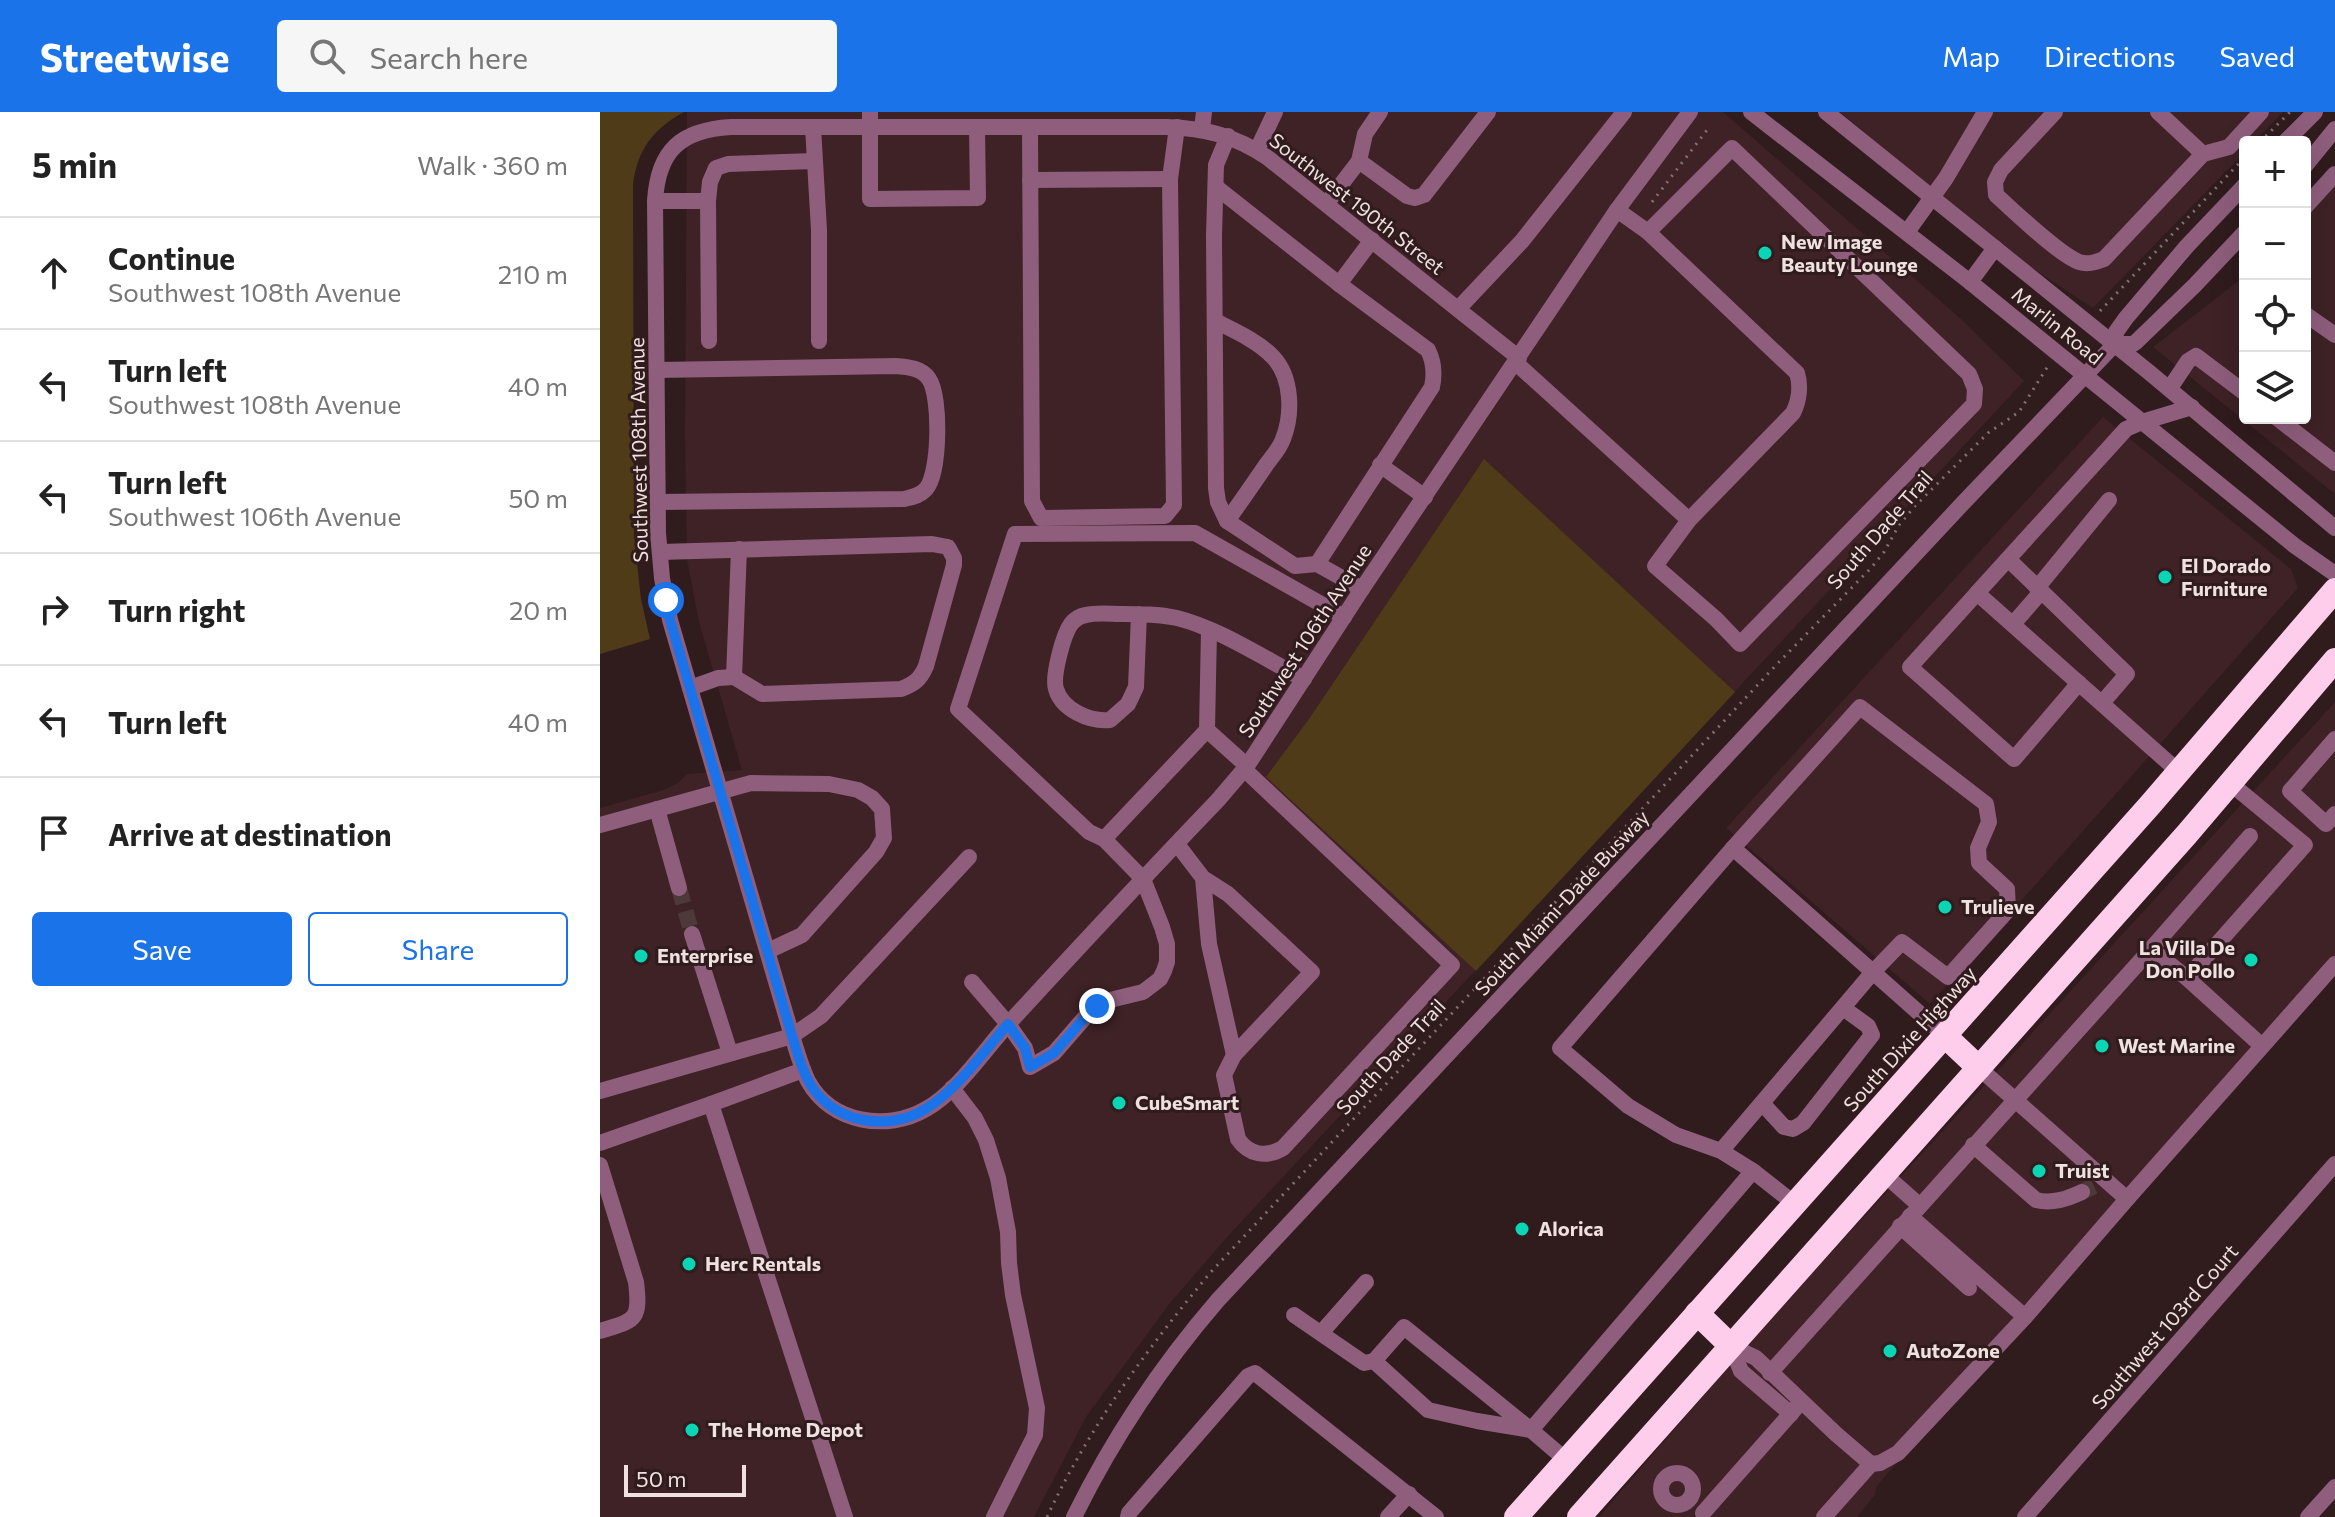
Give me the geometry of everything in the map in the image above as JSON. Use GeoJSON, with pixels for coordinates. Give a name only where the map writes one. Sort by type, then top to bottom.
{"type":"FeatureCollection","features":[{"type":"Feature","properties":{"kind":"highway","name":"South Dixie Highway"},"geometry":{"type":"LineString","coordinates":[[1516,1517],[2179,772],[2335,590]]}},
{"type":"Feature","properties":{"kind":"highway"},"geometry":{"type":"LineString","coordinates":[[1579,1517],[1979,1068],[2335,660]]}},
{"type":"Feature","properties":{"kind":"highway"},"geometry":{"type":"LineString","coordinates":[[1945,1036],[1979,1068]]}},
{"type":"Feature","properties":{"kind":"highway"},"geometry":{"type":"LineString","coordinates":[[1697,1313],[1731,1346]]}},
{"type":"Feature","properties":{"kind":"street"},"geometry":{"type":"LineString","coordinates":[[1257,150],[1275,112]]}},
{"type":"Feature","properties":{"kind":"street"},"geometry":{"type":"LineString","coordinates":[[1327,203],[1359,161],[1365,134],[1380,112]]}},
{"type":"Feature","properties":{"kind":"street"},"geometry":{"type":"LineString","coordinates":[[1359,161],[1407,196],[1420,197],[1427,193],[1488,112]]}},
{"type":"Feature","properties":{"kind":"street"},"geometry":{"type":"LineString","coordinates":[[1458,309],[1522,241],[1624,112]]}},
{"type":"Feature","properties":{"kind":"street","name":"Southwest 106th Avenue"},"geometry":{"type":"LineString","coordinates":[[881,1121],[897,1120],[927,1109],[952,1088],[1245,768],[1617,210],[1690,112]]}},
{"type":"Feature","properties":{"kind":"street","name":"Marlin Road"},"geometry":{"type":"LineString","coordinates":[[1751,112],[1970,282],[2306,555],[2335,574]]}},
{"type":"Feature","properties":{"kind":"street","name":"Marlin Road"},"geometry":{"type":"LineString","coordinates":[[1826,112],[2170,388],[2335,528]]}},
{"type":"Feature","properties":{"kind":"street"},"geometry":{"type":"LineString","coordinates":[[2055,112],[2001,170],[1995,182],[1996,195],[2077,261],[2086,263],[2104,259],[2203,154],[2229,147],[2261,112]]}},
{"type":"Feature","properties":{"kind":"street"},"geometry":{"type":"LineString","coordinates":[[2158,112],[2203,154]]}},
{"type":"Feature","properties":{"kind":"street"},"geometry":{"type":"LineString","coordinates":[[2291,136],[2315,112]]}},
{"type":"Feature","properties":{"kind":"street"},"geometry":{"type":"LineString","coordinates":[[1907,232],[1933,198],[1978,115]]}},
{"type":"Feature","properties":{"kind":"street"},"geometry":{"type":"LineString","coordinates":[[870,119],[870,199],[978,198],[977,127]]}},
{"type":"Feature","properties":{"kind":"street","name":"Southwest 190th Street"},"geometry":{"type":"LineString","coordinates":[[675,146],[699,131],[768,120],[813,127],[870,119],[920,120],[977,127],[1068,120],[1203,120],[1257,150],[1458,309],[1689,520]]}},
{"type":"Feature","properties":{"kind":"street"},"geometry":{"type":"LineString","coordinates":[[1022,122],[1030,180],[1032,501],[1041,518],[1165,516],[1174,505],[1170,122]]}},
{"type":"Feature","properties":{"kind":"street"},"geometry":{"type":"LineString","coordinates":[[813,127],[819,230],[819,341]]}},
{"type":"Feature","properties":{"kind":"street"},"geometry":{"type":"LineString","coordinates":[[2311,159],[2335,129]]}},
{"type":"Feature","properties":{"kind":"street"},"geometry":{"type":"LineString","coordinates":[[1228,136],[1216,165],[1214,236],[1218,502],[1227,521],[1295,566],[1317,564],[1362,589]]}},
{"type":"Feature","properties":{"kind":"street","name":"Southwest 108th Avenue"},"geometry":{"type":"LineString","coordinates":[[675,146],[667,154],[659,171],[655,201],[658,502],[660,552],[670,620],[803,1070],[810,1084],[832,1107],[860,1120],[881,1121]]}},
{"type":"Feature","properties":{"kind":"street"},"geometry":{"type":"LineString","coordinates":[[1617,210],[1648,232],[1799,378],[1793,413],[1689,520],[1655,566],[1740,644],[1974,404],[1975,389],[1969,374],[1732,148],[1648,232]]}},
{"type":"Feature","properties":{"kind":"street"},"geometry":{"type":"LineString","coordinates":[[709,341],[708,201],[710,182],[716,168],[728,164],[814,161]]}},
{"type":"Feature","properties":{"kind":"street"},"geometry":{"type":"LineString","coordinates":[[2311,200],[2335,174]]}},
{"type":"Feature","properties":{"kind":"street"},"geometry":{"type":"LineString","coordinates":[[1030,180],[1170,179]]}},
{"type":"Feature","properties":{"kind":"street"},"geometry":{"type":"LineString","coordinates":[[1216,187],[1428,350],[1432,357],[1432,387],[1317,564]]}},
{"type":"Feature","properties":{"kind":"street","name":"South Miami-Dade Busway"},"geometry":{"type":"LineString","coordinates":[[1074,1517],[1143,1397],[1218,1300],[2115,344],[2120,325],[2187,246],[2239,191]]}},
{"type":"Feature","properties":{"kind":"street"},"geometry":{"type":"LineString","coordinates":[[655,201],[708,201]]}},
{"type":"Feature","properties":{"kind":"street","name":"South Miami-Dade Busway"},"geometry":{"type":"LineString","coordinates":[[2115,344],[2136,342],[2239,238]]}},
{"type":"Feature","properties":{"kind":"street"},"geometry":{"type":"LineString","coordinates":[[1339,284],[1372,240]]}},
{"type":"Feature","properties":{"kind":"street"},"geometry":{"type":"LineString","coordinates":[[1970,282],[1995,248]]}},
{"type":"Feature","properties":{"kind":"street"},"geometry":{"type":"LineString","coordinates":[[2311,318],[2335,335]]}},
{"type":"Feature","properties":{"kind":"street"},"geometry":{"type":"LineString","coordinates":[[1215,321],[1270,354],[1286,377],[1288,396],[1283,441],[1227,521]]}},
{"type":"Feature","properties":{"kind":"street"},"geometry":{"type":"LineString","coordinates":[[2170,388],[2188,361],[2196,356],[2239,381]]}},
{"type":"Feature","properties":{"kind":"street"},"geometry":{"type":"LineString","coordinates":[[657,370],[909,367],[922,371],[929,378],[936,398],[936,463],[927,488],[917,496],[904,499],[658,502]]}},
{"type":"Feature","properties":{"kind":"street"},"geometry":{"type":"LineString","coordinates":[[2079,683],[2014,759],[1910,667],[2126,429],[2192,407]]}},
{"type":"Feature","properties":{"kind":"street"},"geometry":{"type":"LineString","coordinates":[[2285,424],[2335,463]]}},
{"type":"Feature","properties":{"kind":"street"},"geometry":{"type":"LineString","coordinates":[[1380,465],[1425,497]]}},
{"type":"Feature","properties":{"kind":"street"},"geometry":{"type":"LineString","coordinates":[[2013,624],[2036,587],[2106,498]]}},
{"type":"Feature","properties":{"kind":"street"},"geometry":{"type":"LineString","coordinates":[[972,982],[1025,1048],[1030,1067],[1054,1053],[1097,1006],[1143,992],[1160,979],[1167,962],[1167,944],[1143,879],[1104,839],[1089,832],[958,709],[1015,534],[1195,533],[1344,617]]}},
{"type":"Feature","properties":{"kind":"street"},"geometry":{"type":"LineString","coordinates":[[660,552],[932,544],[948,547],[954,558],[926,666],[914,684],[901,689],[762,694],[734,677],[718,678],[690,688]]}},
{"type":"Feature","properties":{"kind":"street"},"geometry":{"type":"LineString","coordinates":[[734,677],[739,549]]}},
{"type":"Feature","properties":{"kind":"street"},"geometry":{"type":"LineString","coordinates":[[2008,559],[2127,674],[2102,703]]}},
{"type":"Feature","properties":{"kind":"street"},"geometry":{"type":"LineString","coordinates":[[1977,593],[2179,772]]}},
{"type":"Feature","properties":{"kind":"street"},"geometry":{"type":"LineString","coordinates":[[1139,614],[1138,677],[1132,697],[1110,720],[1091,719],[1080,714],[1060,698],[1055,674],[1066,633],[1071,624],[1088,614],[1139,614],[1176,618],[1209,630],[1304,679]]}},
{"type":"Feature","properties":{"kind":"street"},"geometry":{"type":"LineString","coordinates":[[1104,839],[1207,730],[1209,630]]}},
{"type":"Feature","properties":{"kind":"street"},"geometry":{"type":"LineString","coordinates":[[1721,1151],[1902,942],[1948,977],[2008,910],[2007,889],[1979,863],[1978,848],[1989,822],[1986,804],[1860,707],[1560,1048],[1628,1106],[1676,1135],[1721,1151],[1795,1204]]}},
{"type":"Feature","properties":{"kind":"street"},"geometry":{"type":"LineString","coordinates":[[1177,844],[1203,878],[1228,894],[1312,972],[1234,1055],[1224,1075],[1238,1139],[1243,1147],[1253,1152],[1274,1153],[1283,1148],[1452,965],[1207,730]]}},
{"type":"Feature","properties":{"kind":"street"},"geometry":{"type":"LineString","coordinates":[[2187,978],[2330,819],[2290,791],[2335,739]]}},
{"type":"Feature","properties":{"kind":"street"},"geometry":{"type":"LineString","coordinates":[[600,825],[751,783],[829,784],[858,790],[872,798],[882,809],[884,838],[876,852],[802,935],[768,951]]}},
{"type":"Feature","properties":{"kind":"street"},"geometry":{"type":"LineString","coordinates":[[2230,783],[2305,845]]}},
{"type":"Feature","properties":{"kind":"street"},"geometry":{"type":"LineString","coordinates":[[657,809],[679,888]]}},
{"type":"Feature","properties":{"kind":"street"},"geometry":{"type":"LineString","coordinates":[[1770,1373],[2250,836]]}},
{"type":"Feature","properties":{"kind":"street"},"geometry":{"type":"LineString","coordinates":[[1733,848],[1945,1036]]}},
{"type":"Feature","properties":{"kind":"street"},"geometry":{"type":"LineString","coordinates":[[600,1091],[792,1036],[821,1016],[969,857]]}},
{"type":"Feature","properties":{"kind":"street"},"geometry":{"type":"LineString","coordinates":[[1203,878],[1209,944],[1234,1055]]}},
{"type":"Feature","properties":{"kind":"street"},"geometry":{"type":"LineString","coordinates":[[692,934],[730,1053]]}},
{"type":"Feature","properties":{"kind":"street"},"geometry":{"type":"LineString","coordinates":[[2151,949],[2262,1046]]}},
{"type":"Feature","properties":{"kind":"street"},"geometry":{"type":"LineString","coordinates":[[1824,1517],[1871,1464],[1880,1463],[1898,1453],[2025,1317],[2335,964]]}},
{"type":"Feature","properties":{"kind":"street"},"geometry":{"type":"LineString","coordinates":[[1762,1103],[1784,1127],[1793,1129],[1803,1123],[1872,1035],[1868,1026],[1843,1008]]}},
{"type":"Feature","properties":{"kind":"street"},"geometry":{"type":"LineString","coordinates":[[1979,1068],[2015,1100],[2093,1185],[2127,1199]]}},
{"type":"Feature","properties":{"kind":"street"},"geometry":{"type":"LineString","coordinates":[[600,1143],[803,1070]]}},
{"type":"Feature","properties":{"kind":"street"},"geometry":{"type":"LineString","coordinates":[[952,1088],[975,1118],[998,1178],[1006,1213],[1013,1295],[1037,1408],[1035,1435],[994,1517]]}},
{"type":"Feature","properties":{"kind":"street"},"geometry":{"type":"LineString","coordinates":[[711,1104],[845,1517]]}},
{"type":"Feature","properties":{"kind":"street"},"geometry":{"type":"LineString","coordinates":[[1973,1145],[2036,1200],[2048,1203],[2071,1197],[2093,1185]]}},
{"type":"Feature","properties":{"kind":"street","name":"Southwest 103rd Court"},"geometry":{"type":"LineString","coordinates":[[2025,1517],[2335,1164]]}},
{"type":"Feature","properties":{"kind":"street"},"geometry":{"type":"LineString","coordinates":[[600,1165],[636,1282],[638,1298],[636,1313],[631,1321],[600,1331]]}},
{"type":"Feature","properties":{"kind":"street"},"geometry":{"type":"LineString","coordinates":[[1531,1430],[1753,1171]]}},
{"type":"Feature","properties":{"kind":"street"},"geometry":{"type":"LineString","coordinates":[[1884,1174],[1906,1220],[1966,1291]]}},
{"type":"Feature","properties":{"kind":"street"},"geometry":{"type":"LineString","coordinates":[[1906,1220],[2025,1317]]}},
{"type":"Feature","properties":{"kind":"street"},"geometry":{"type":"LineString","coordinates":[[1321,1333],[1366,1282]]}},
{"type":"Feature","properties":{"kind":"street"},"geometry":{"type":"LineString","coordinates":[[1294,1315],[1364,1363],[1374,1361],[1404,1327],[1566,1460]]}},
{"type":"Feature","properties":{"kind":"street"},"geometry":{"type":"LineString","coordinates":[[1731,1346],[1756,1358],[1796,1408]]}},
{"type":"Feature","properties":{"kind":"street"},"geometry":{"type":"LineString","coordinates":[[1731,1346],[1741,1371],[1871,1464]]}},
{"type":"Feature","properties":{"kind":"street"},"geometry":{"type":"LineString","coordinates":[[1374,1361],[1428,1410],[1531,1430]]}},
{"type":"Feature","properties":{"kind":"street"},"geometry":{"type":"LineString","coordinates":[[1128,1517],[1248,1376],[1255,1373],[1436,1517]]}},
{"type":"Feature","properties":{"kind":"street"},"geometry":{"type":"LineString","coordinates":[[1689,1500],[1705,1515],[1796,1408]]}},
{"type":"Feature","properties":{"kind":"street"},"geometry":{"type":"LineString","coordinates":[[2308,1517],[2335,1487]]}},
{"type":"Feature","properties":{"kind":"street"},"geometry":{"type":"LineString","coordinates":[[1388,1517],[1409,1494]]}},
{"type":"Feature","properties":{"kind":"path"},"geometry":{"type":"LineString","coordinates":[[2268,136],[2290,112]]}},
{"type":"Feature","properties":{"kind":"path"},"geometry":{"type":"LineString","coordinates":[[1652,202],[1707,130]]}},
{"type":"Feature","properties":{"kind":"path"},"geometry":{"type":"LineString","coordinates":[[2096,316],[2239,163]]}},
{"type":"Feature","properties":{"kind":"path","name":"South Dade Trail"},"geometry":{"type":"LineString","coordinates":[[1047,1517],[1082,1451],[1126,1380],[1210,1273],[1871,568],[1915,506],[1988,433],[2019,412],[2051,364]]}},
{"type":"Feature","properties":{"kind":"shaded area"},"geometry":{"type":"Polygon","coordinates":[[[600,112],[684,112],[655,133],[648,142],[638,161],[633,185],[634,536],[641,599],[650,639],[600,654],[600,112]]]}},
{"type":"Feature","properties":{"kind":"shaded area"},"geometry":{"type":"Polygon","coordinates":[[[687,112],[1723,112],[1960,318],[2024,381],[1229,1235],[1170,1303],[1086,1417],[1034,1517],[600,1517],[600,808],[663,790],[678,783],[687,774],[742,770],[699,622],[687,560],[687,112]]]}},
{"type":"Feature","properties":{"kind":"shaded area"},"geometry":{"type":"Polygon","coordinates":[[[1840,112],[2283,112],[2260,136],[2239,136],[2239,158],[2093,308],[2000,247],[1840,112]]]}},
{"type":"Feature","properties":{"kind":"shaded area"},"geometry":{"type":"Polygon","coordinates":[[[2335,177],[2335,494],[2248,424],[2311,424],[2311,204],[2335,177]]]}},
{"type":"Feature","properties":{"kind":"shaded area"},"geometry":{"type":"Polygon","coordinates":[[[2239,281],[2239,416],[2153,347],[2239,281]]]}},
{"type":"Feature","properties":{"kind":"shaded area"},"geometry":{"type":"Polygon","coordinates":[[[2103,417],[2291,569],[2298,588],[1930,1004],[1726,828],[2103,417]]]}},
{"type":"Feature","properties":{"kind":"shaded area"},"geometry":{"type":"Polygon","coordinates":[[[1484,459],[1735,692],[1476,971],[1266,777],[1309,719],[1484,459]]]}},
{"type":"Feature","properties":{"kind":"shaded area"},"geometry":{"type":"Polygon","coordinates":[[[2335,702],[2335,957],[2127,1193],[1877,1486],[1875,1495],[1857,1517],[1599,1517],[1752,1339],[2335,702]]]}},
{"type":"Feature","properties":{"kind":"tunnel"},"geometry":{"type":"LineString","coordinates":[[679,888],[692,934]]}},
{"type":"Feature","properties":{"kind":"tunnel"},"geometry":{"type":"LineString","coordinates":[[2082,1192],[2094,1186]]}},
{"type":"Feature","properties":{"kind":"place","name":"New Image Beauty Lounge"},"geometry":{"type":"Point","coordinates":[1765,253]}},
{"type":"Feature","properties":{"kind":"place","name":"El Dorado Furniture"},"geometry":{"type":"Point","coordinates":[2165,577]}},
{"type":"Feature","properties":{"kind":"place","name":"Trulieve"},"geometry":{"type":"Point","coordinates":[1945,907]}},
{"type":"Feature","properties":{"kind":"place","name":"Enterprise"},"geometry":{"type":"Point","coordinates":[641,956]}},
{"type":"Feature","properties":{"kind":"place","name":"La Villa De Don Pollo"},"geometry":{"type":"Point","coordinates":[2251,960]}},
{"type":"Feature","properties":{"kind":"place","name":"West Marine"},"geometry":{"type":"Point","coordinates":[2102,1046]}},
{"type":"Feature","properties":{"kind":"place","name":"CubeSmart"},"geometry":{"type":"Point","coordinates":[1119,1103]}},
{"type":"Feature","properties":{"kind":"place","name":"Truist"},"geometry":{"type":"Point","coordinates":[2039,1171]}},
{"type":"Feature","properties":{"kind":"place","name":"Alorica"},"geometry":{"type":"Point","coordinates":[1522,1229]}},
{"type":"Feature","properties":{"kind":"place","name":"Herc Rentals"},"geometry":{"type":"Point","coordinates":[689,1264]}},
{"type":"Feature","properties":{"kind":"place","name":"AutoZone"},"geometry":{"type":"Point","coordinates":[1890,1351]}},
{"type":"Feature","properties":{"kind":"place","name":"The Home Depot"},"geometry":{"type":"Point","coordinates":[692,1430]}},
{"type":"Feature","properties":{"kind":"route"},"geometry":{"type":"LineString","coordinates":[[666,600],[792,1036],[803,1070],[822,1098],[843,1114],[860,1120],[897,1120],[912,1115],[927,1109],[952,1088],[1008,1024],[1025,1048],[1030,1067],[1054,1053],[1097,1006]]}}]}
